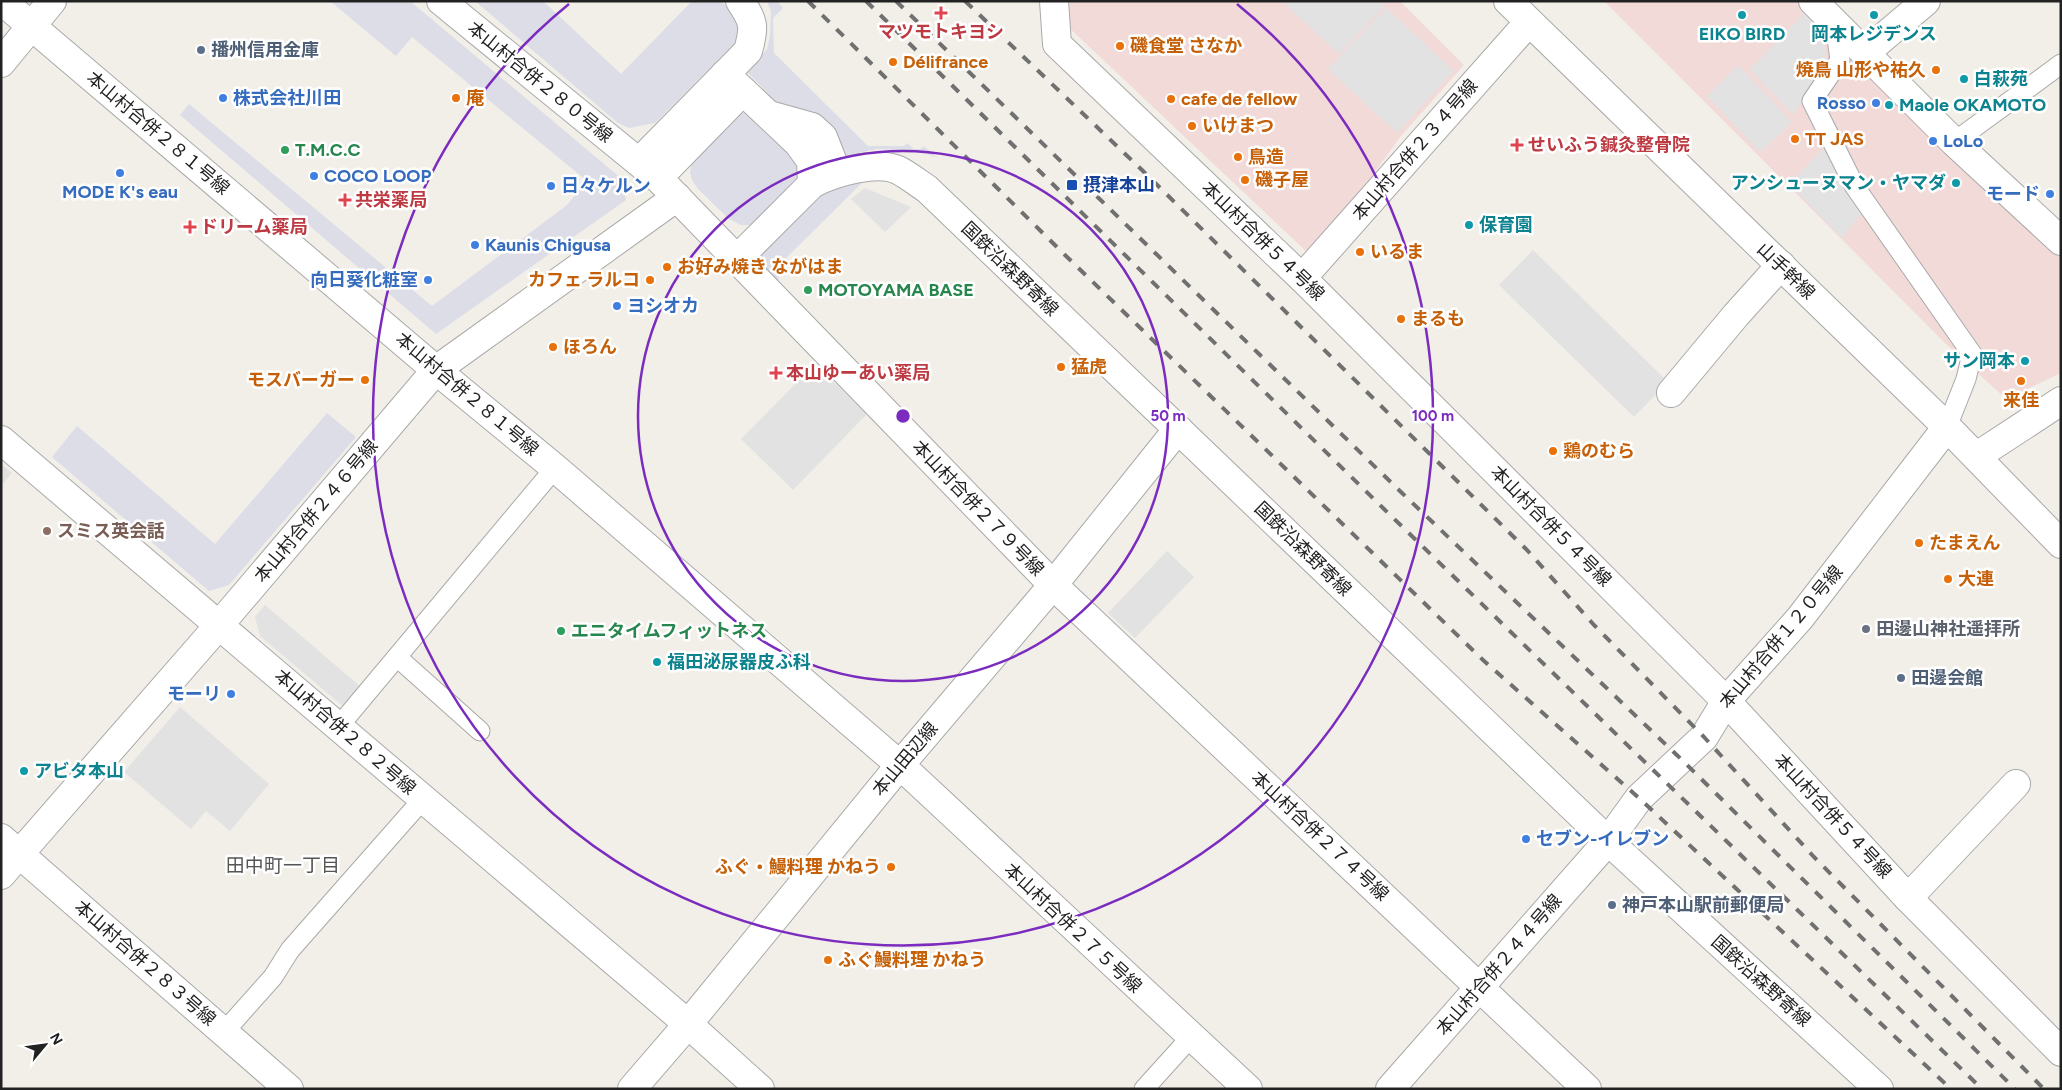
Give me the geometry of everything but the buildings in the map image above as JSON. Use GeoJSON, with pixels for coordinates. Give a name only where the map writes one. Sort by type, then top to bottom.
{"type":"FeatureCollection","features":[{"type":"Feature","properties":{"kind":"street","name":"本山村合併２８１号線"},"geometry":{"type":"LineString","coordinates":[[2,1],[436,370],[556,468],[900,766]]}},
{"type":"Feature","properties":{"kind":"street"},"geometry":{"type":"LineString","coordinates":[[1,63],[52,1]]}},
{"type":"Feature","properties":{"kind":"street","name":"本山村合併２８０号線"},"geometry":{"type":"LineString","coordinates":[[441,1],[649,170],[677,198]]}},
{"type":"Feature","properties":{"kind":"street"},"geometry":{"type":"LineString","coordinates":[[649,170],[730,80],[748,50],[753,35],[752,18],[740,1]]}},
{"type":"Feature","properties":{"kind":"street","name":"本山村合併５４号線"},"geometry":{"type":"LineString","coordinates":[[1054,1],[1057,44],[1302,278],[1726,701],[1908,898],[2061,1052]]}},
{"type":"Feature","properties":{"kind":"street","name":"山手幹線"},"geometry":{"type":"LineString","coordinates":[[1508,1],[1977,456],[2061,544]]}},
{"type":"Feature","properties":{"kind":"street"},"geometry":{"type":"LineString","coordinates":[[1812,1],[1835,24],[1852,57],[1954,142],[2061,241]]}},
{"type":"Feature","properties":{"kind":"street"},"geometry":{"type":"LineString","coordinates":[[1852,57],[1926,1]]}},
{"type":"Feature","properties":{"kind":"street","name":"本山村合併２３４号線"},"geometry":{"type":"LineString","coordinates":[[1302,278],[1528,22]]}},
{"type":"Feature","properties":{"kind":"street"},"geometry":{"type":"LineString","coordinates":[[730,80],[798,143],[811,161],[812,184],[736,260]]}},
{"type":"Feature","properties":{"kind":"street"},"geometry":{"type":"LineString","coordinates":[[768,115],[812,127],[823,137],[837,173]]}},
{"type":"Feature","properties":{"kind":"street","name":"国鉄沿森野寄線"},"geometry":{"type":"LineString","coordinates":[[812,184],[837,173],[876,167],[897,170],[927,189],[1608,841],[1879,1089]]}},
{"type":"Feature","properties":{"kind":"street","name":"本山村合併２４６号線"},"geometry":{"type":"LineString","coordinates":[[1,875],[10,846],[220,624],[436,370],[677,198]]}},
{"type":"Feature","properties":{"kind":"street","name":"本山村合併２７９号線"},"geometry":{"type":"LineString","coordinates":[[677,198],[1053,585]]}},
{"type":"Feature","properties":{"kind":"street"},"geometry":{"type":"LineString","coordinates":[[1672,393],[1780,265]]}},
{"type":"Feature","properties":{"kind":"street"},"geometry":{"type":"LineString","coordinates":[[1977,456],[2061,401]]}},
{"type":"Feature","properties":{"kind":"street","name":"本山村合併１２０号線"},"geometry":{"type":"LineString","coordinates":[[1608,841],[1639,798],[1704,737],[1726,701],[1800,618],[1947,427]]}},
{"type":"Feature","properties":{"kind":"street","name":"本山田辺線"},"geometry":{"type":"LineString","coordinates":[[632,1089],[1053,585],[1178,429]]}},
{"type":"Feature","properties":{"kind":"street","name":"本山村合併２８２号線"},"geometry":{"type":"LineString","coordinates":[[1,440],[220,624],[688,1024],[760,1089]]}},
{"type":"Feature","properties":{"kind":"street","name":"本山村合併２７４号線"},"geometry":{"type":"LineString","coordinates":[[1053,585],[1587,1089]]}},
{"type":"Feature","properties":{"kind":"street","name":"本山村合併２７５号線"},"geometry":{"type":"LineString","coordinates":[[900,766],[1248,1089]]}},
{"type":"Feature","properties":{"kind":"street"},"geometry":{"type":"LineString","coordinates":[[1908,898],[2016,784]]}},
{"type":"Feature","properties":{"kind":"street","name":"本山村合併２４４号線"},"geometry":{"type":"LineString","coordinates":[[1390,1089],[1608,841]]}},
{"type":"Feature","properties":{"kind":"street","name":"本山村合併２８３号線"},"geometry":{"type":"LineString","coordinates":[[10,846],[289,1089]]}},
{"type":"Feature","properties":{"kind":"lane"},"geometry":{"type":"LineString","coordinates":[[1852,57],[1812,101],[1855,187],[1972,354],[1966,379],[1947,427]]}},
{"type":"Feature","properties":{"kind":"lane"},"geometry":{"type":"LineString","coordinates":[[1954,142],[2061,64]]}},
{"type":"Feature","properties":{"kind":"lane"},"geometry":{"type":"LineString","coordinates":[[339,726],[556,468]]}},
{"type":"Feature","properties":{"kind":"lane"},"geometry":{"type":"LineString","coordinates":[[397,657],[480,731]]}},
{"type":"Feature","properties":{"kind":"lane"},"geometry":{"type":"LineString","coordinates":[[224,1032],[273,977],[290,950],[423,798]]}},
{"type":"Feature","properties":{"kind":"lane"},"geometry":{"type":"LineString","coordinates":[[1144,1089],[1191,1037]]}},
{"type":"Feature","properties":{"kind":"shaded area"},"geometry":{"type":"Polygon","coordinates":[[[330,1],[410,1],[622,179],[626,200],[436,334],[180,115],[189,104],[432,306],[567,205],[587,181],[412,37],[396,56],[330,1]]]}},
{"type":"Feature","properties":{"kind":"shaded area"},"geometry":{"type":"Polygon","coordinates":[[[475,1],[543,1],[621,74],[692,1],[721,1],[739,18],[742,36],[655,123],[629,128],[618,123],[475,1]]]}},
{"type":"Feature","properties":{"kind":"shaded area"},"geometry":{"type":"Polygon","coordinates":[[[767,1],[777,1],[783,8],[773,18],[774,53],[868,146],[904,146],[907,143],[914,149],[920,149],[924,146],[937,158],[923,152],[877,149],[843,156],[778,104],[748,73],[767,49],[770,36],[771,11],[767,1]]]}},
{"type":"Feature","properties":{"kind":"shaded area"},"geometry":{"type":"Polygon","coordinates":[[[1062,1],[1400,1],[1464,65],[1401,136],[1369,180],[1308,253],[1064,23],[1062,1]]]}},
{"type":"Feature","properties":{"kind":"shaded area"},"geometry":{"type":"Polygon","coordinates":[[[1287,1],[1380,1],[1385,6],[1339,54],[1285,4],[1287,1]]]}},
{"type":"Feature","properties":{"kind":"shaded area"},"geometry":{"type":"Polygon","coordinates":[[[1604,1],[1800,1],[2061,259],[2061,373],[2006,399],[1945,343],[1604,1]]]}},
{"type":"Feature","properties":{"kind":"shaded area"},"geometry":{"type":"Polygon","coordinates":[[[1386,8],[1454,71],[1397,133],[1328,69],[1386,8]]]}},
{"type":"Feature","properties":{"kind":"shaded area"},"geometry":{"type":"Polygon","coordinates":[[[1808,10],[1823,26],[1826,66],[1793,115],[1750,69],[1808,10]]]}},
{"type":"Feature","properties":{"kind":"shaded area"},"geometry":{"type":"Polygon","coordinates":[[[1738,65],[1792,122],[1760,152],[1707,96],[1738,65]]]}},
{"type":"Feature","properties":{"kind":"shaded area"},"geometry":{"type":"Polygon","coordinates":[[[744,113],[750,116],[793,158],[799,173],[797,182],[761,219],[751,225],[741,225],[729,219],[698,189],[690,173],[691,165],[696,155],[736,114],[744,113]]]}},
{"type":"Feature","properties":{"kind":"shaded area"},"geometry":{"type":"Polygon","coordinates":[[[1824,148],[1862,212],[1842,238],[1789,184],[1824,148]]]}},
{"type":"Feature","properties":{"kind":"shaded area"},"geometry":{"type":"Polygon","coordinates":[[[865,180],[778,266],[779,283],[759,263],[758,255],[819,193],[830,187],[865,180]]]}},
{"type":"Feature","properties":{"kind":"shaded area"},"geometry":{"type":"Polygon","coordinates":[[[865,188],[911,207],[885,232],[851,199],[865,188]]]}},
{"type":"Feature","properties":{"kind":"shaded area"},"geometry":{"type":"Polygon","coordinates":[[[1533,250],[1668,382],[1634,417],[1499,285],[1533,250]]]}},
{"type":"Feature","properties":{"kind":"shaded area"},"geometry":{"type":"Polygon","coordinates":[[[815,364],[867,414],[793,490],[741,439],[815,364]]]}},
{"type":"Feature","properties":{"kind":"shaded area"},"geometry":{"type":"Polygon","coordinates":[[[327,413],[356,437],[229,585],[209,591],[52,457],[77,426],[215,544],[327,413]]]}},
{"type":"Feature","properties":{"kind":"shaded area"},"geometry":{"type":"Polygon","coordinates":[[[1,464],[12,473],[1,486],[1,464]]]}},
{"type":"Feature","properties":{"kind":"shaded area"},"geometry":{"type":"Polygon","coordinates":[[[1167,551],[1194,577],[1135,638],[1108,613],[1167,551]]]}},
{"type":"Feature","properties":{"kind":"shaded area"},"geometry":{"type":"Polygon","coordinates":[[[265,605],[361,687],[344,707],[260,636],[255,617],[265,605]]]}},
{"type":"Feature","properties":{"kind":"shaded area"},"geometry":{"type":"Polygon","coordinates":[[[180,707],[269,784],[230,831],[206,811],[191,829],[124,772],[180,707]]]}},
{"type":"Feature","properties":{"kind":"railway"},"geometry":{"type":"LineString","coordinates":[[808,1],[1065,255],[1483,660],[1639,798],[1951,1089]]}},
{"type":"Feature","properties":{"kind":"railway"},"geometry":{"type":"LineString","coordinates":[[866,1],[1384,509],[1982,1089]]}},
{"type":"Feature","properties":{"kind":"railway"},"geometry":{"type":"LineString","coordinates":[[896,1],[1402,493],[1681,759],[2015,1089]]}},
{"type":"Feature","properties":{"kind":"railway"},"geometry":{"type":"LineString","coordinates":[[965,1],[1143,171],[1527,550],[1594,625],[1704,737],[1814,857],[2044,1089]]}},
{"type":"Feature","properties":{"kind":"place","name":"マツモトキヨシ"},"geometry":{"type":"Point","coordinates":[941,13]}},
{"type":"Feature","properties":{"kind":"place","name":"EIKO BIRD"},"geometry":{"type":"Point","coordinates":[1742,15]}},
{"type":"Feature","properties":{"kind":"place","name":"岡本レジデンス"},"geometry":{"type":"Point","coordinates":[1874,15]}},
{"type":"Feature","properties":{"kind":"place","name":"磯食堂 さなか"},"geometry":{"type":"Point","coordinates":[1120,46]}},
{"type":"Feature","properties":{"kind":"place","name":"播州信用金庫"},"geometry":{"type":"Point","coordinates":[201,50]}},
{"type":"Feature","properties":{"kind":"place","name":"Délifrance"},"geometry":{"type":"Point","coordinates":[893,62]}},
{"type":"Feature","properties":{"kind":"place","name":"焼鳥 山形や祐久"},"geometry":{"type":"Point","coordinates":[1936,70]}},
{"type":"Feature","properties":{"kind":"place","name":"白萩苑"},"geometry":{"type":"Point","coordinates":[1964,79]}},
{"type":"Feature","properties":{"kind":"place","name":"株式会社川田"},"geometry":{"type":"Point","coordinates":[223,98]}},
{"type":"Feature","properties":{"kind":"place","name":"庵"},"geometry":{"type":"Point","coordinates":[456,98]}},
{"type":"Feature","properties":{"kind":"place","name":"cafe de fellow"},"geometry":{"type":"Point","coordinates":[1171,99]}},
{"type":"Feature","properties":{"kind":"place","name":"Rosso"},"geometry":{"type":"Point","coordinates":[1876,103]}},
{"type":"Feature","properties":{"kind":"place","name":"Maole OKAMOTO"},"geometry":{"type":"Point","coordinates":[1889,105]}},
{"type":"Feature","properties":{"kind":"place","name":"いけまつ"},"geometry":{"type":"Point","coordinates":[1192,126]}},
{"type":"Feature","properties":{"kind":"place","name":"TT JAS"},"geometry":{"type":"Point","coordinates":[1795,139]}},
{"type":"Feature","properties":{"kind":"place","name":"LoLo"},"geometry":{"type":"Point","coordinates":[1933,141]}},
{"type":"Feature","properties":{"kind":"place","name":"せいふう鍼灸整骨院"},"geometry":{"type":"Point","coordinates":[1517,145]}},
{"type":"Feature","properties":{"kind":"place","name":"T.M.C.C"},"geometry":{"type":"Point","coordinates":[285,150]}},
{"type":"Feature","properties":{"kind":"place","name":"鳥造"},"geometry":{"type":"Point","coordinates":[1238,157]}},
{"type":"Feature","properties":{"kind":"place","name":"MODE K's eau"},"geometry":{"type":"Point","coordinates":[120,173]}},
{"type":"Feature","properties":{"kind":"place","name":"COCO LOOP"},"geometry":{"type":"Point","coordinates":[314,176]}},
{"type":"Feature","properties":{"kind":"place","name":"磯子屋"},"geometry":{"type":"Point","coordinates":[1245,180]}},
{"type":"Feature","properties":{"kind":"place","name":"アンシューヌマン・ヤマダ"},"geometry":{"type":"Point","coordinates":[1956,183]}},
{"type":"Feature","properties":{"kind":"place","name":"摂津本山"},"geometry":{"type":"Point","coordinates":[1072,185]}},
{"type":"Feature","properties":{"kind":"place","name":"日々ケルン"},"geometry":{"type":"Point","coordinates":[551,186]}},
{"type":"Feature","properties":{"kind":"place","name":"モード"},"geometry":{"type":"Point","coordinates":[2050,194]}},
{"type":"Feature","properties":{"kind":"place","name":"共栄薬局"},"geometry":{"type":"Point","coordinates":[345,200]}},
{"type":"Feature","properties":{"kind":"place","name":"保育園"},"geometry":{"type":"Point","coordinates":[1469,225]}},
{"type":"Feature","properties":{"kind":"place","name":"ドリーム薬局"},"geometry":{"type":"Point","coordinates":[190,227]}},
{"type":"Feature","properties":{"kind":"place","name":"Kaunis Chigusa"},"geometry":{"type":"Point","coordinates":[475,245]}},
{"type":"Feature","properties":{"kind":"place","name":"いるま"},"geometry":{"type":"Point","coordinates":[1360,252]}},
{"type":"Feature","properties":{"kind":"place","name":"お好み焼き ながはま"},"geometry":{"type":"Point","coordinates":[667,267]}},
{"type":"Feature","properties":{"kind":"place","name":"向日葵化粧室"},"geometry":{"type":"Point","coordinates":[428,280]}},
{"type":"Feature","properties":{"kind":"place","name":"カフェ ラルコ"},"geometry":{"type":"Point","coordinates":[650,280]}},
{"type":"Feature","properties":{"kind":"place","name":"MOTOYAMA BASE"},"geometry":{"type":"Point","coordinates":[808,290]}},
{"type":"Feature","properties":{"kind":"place","name":"ヨシオカ"},"geometry":{"type":"Point","coordinates":[617,306]}},
{"type":"Feature","properties":{"kind":"place","name":"まるも"},"geometry":{"type":"Point","coordinates":[1401,319]}},
{"type":"Feature","properties":{"kind":"place","name":"ほろん"},"geometry":{"type":"Point","coordinates":[553,347]}},
{"type":"Feature","properties":{"kind":"place","name":"サン岡本"},"geometry":{"type":"Point","coordinates":[2025,361]}},
{"type":"Feature","properties":{"kind":"place","name":"猛虎"},"geometry":{"type":"Point","coordinates":[1061,367]}},
{"type":"Feature","properties":{"kind":"place","name":"本山ゆーあい薬局"},"geometry":{"type":"Point","coordinates":[776,373]}},
{"type":"Feature","properties":{"kind":"place","name":"モスバーガー"},"geometry":{"type":"Point","coordinates":[365,380]}},
{"type":"Feature","properties":{"kind":"place","name":"来佳"},"geometry":{"type":"Point","coordinates":[2021,381]}},
{"type":"Feature","properties":{"kind":"place","name":"鶏のむら"},"geometry":{"type":"Point","coordinates":[1553,451]}},
{"type":"Feature","properties":{"kind":"place","name":"スミス英会話"},"geometry":{"type":"Point","coordinates":[47,531]}},
{"type":"Feature","properties":{"kind":"place","name":"たまえん"},"geometry":{"type":"Point","coordinates":[1919,543]}},
{"type":"Feature","properties":{"kind":"place","name":"大連"},"geometry":{"type":"Point","coordinates":[1948,579]}},
{"type":"Feature","properties":{"kind":"place","name":"田邊山神社遥拝所"},"geometry":{"type":"Point","coordinates":[1866,629]}},
{"type":"Feature","properties":{"kind":"place","name":"エニタイムフィットネス"},"geometry":{"type":"Point","coordinates":[561,631]}},
{"type":"Feature","properties":{"kind":"place","name":"福田泌尿器皮ふ科"},"geometry":{"type":"Point","coordinates":[657,662]}},
{"type":"Feature","properties":{"kind":"place","name":"田邊会館"},"geometry":{"type":"Point","coordinates":[1901,678]}},
{"type":"Feature","properties":{"kind":"place","name":"モーリ"},"geometry":{"type":"Point","coordinates":[231,694]}},
{"type":"Feature","properties":{"kind":"place","name":"アビタ本山"},"geometry":{"type":"Point","coordinates":[24,771]}},
{"type":"Feature","properties":{"kind":"place","name":"セブン-イレブン"},"geometry":{"type":"Point","coordinates":[1526,839]}},
{"type":"Feature","properties":{"kind":"place","name":"ふぐ・鰻料理 かねう"},"geometry":{"type":"Point","coordinates":[891,867]}},
{"type":"Feature","properties":{"kind":"place","name":"神戸本山駅前郵便局"},"geometry":{"type":"Point","coordinates":[1612,905]}},
{"type":"Feature","properties":{"kind":"place","name":"ふぐ鰻料理 かねう"},"geometry":{"type":"Point","coordinates":[828,960]}},
{"type":"Feature","properties":{"kind":"district","name":"田中町一丁目"},"geometry":{"type":"Point","coordinates":[283,865]}}]}
